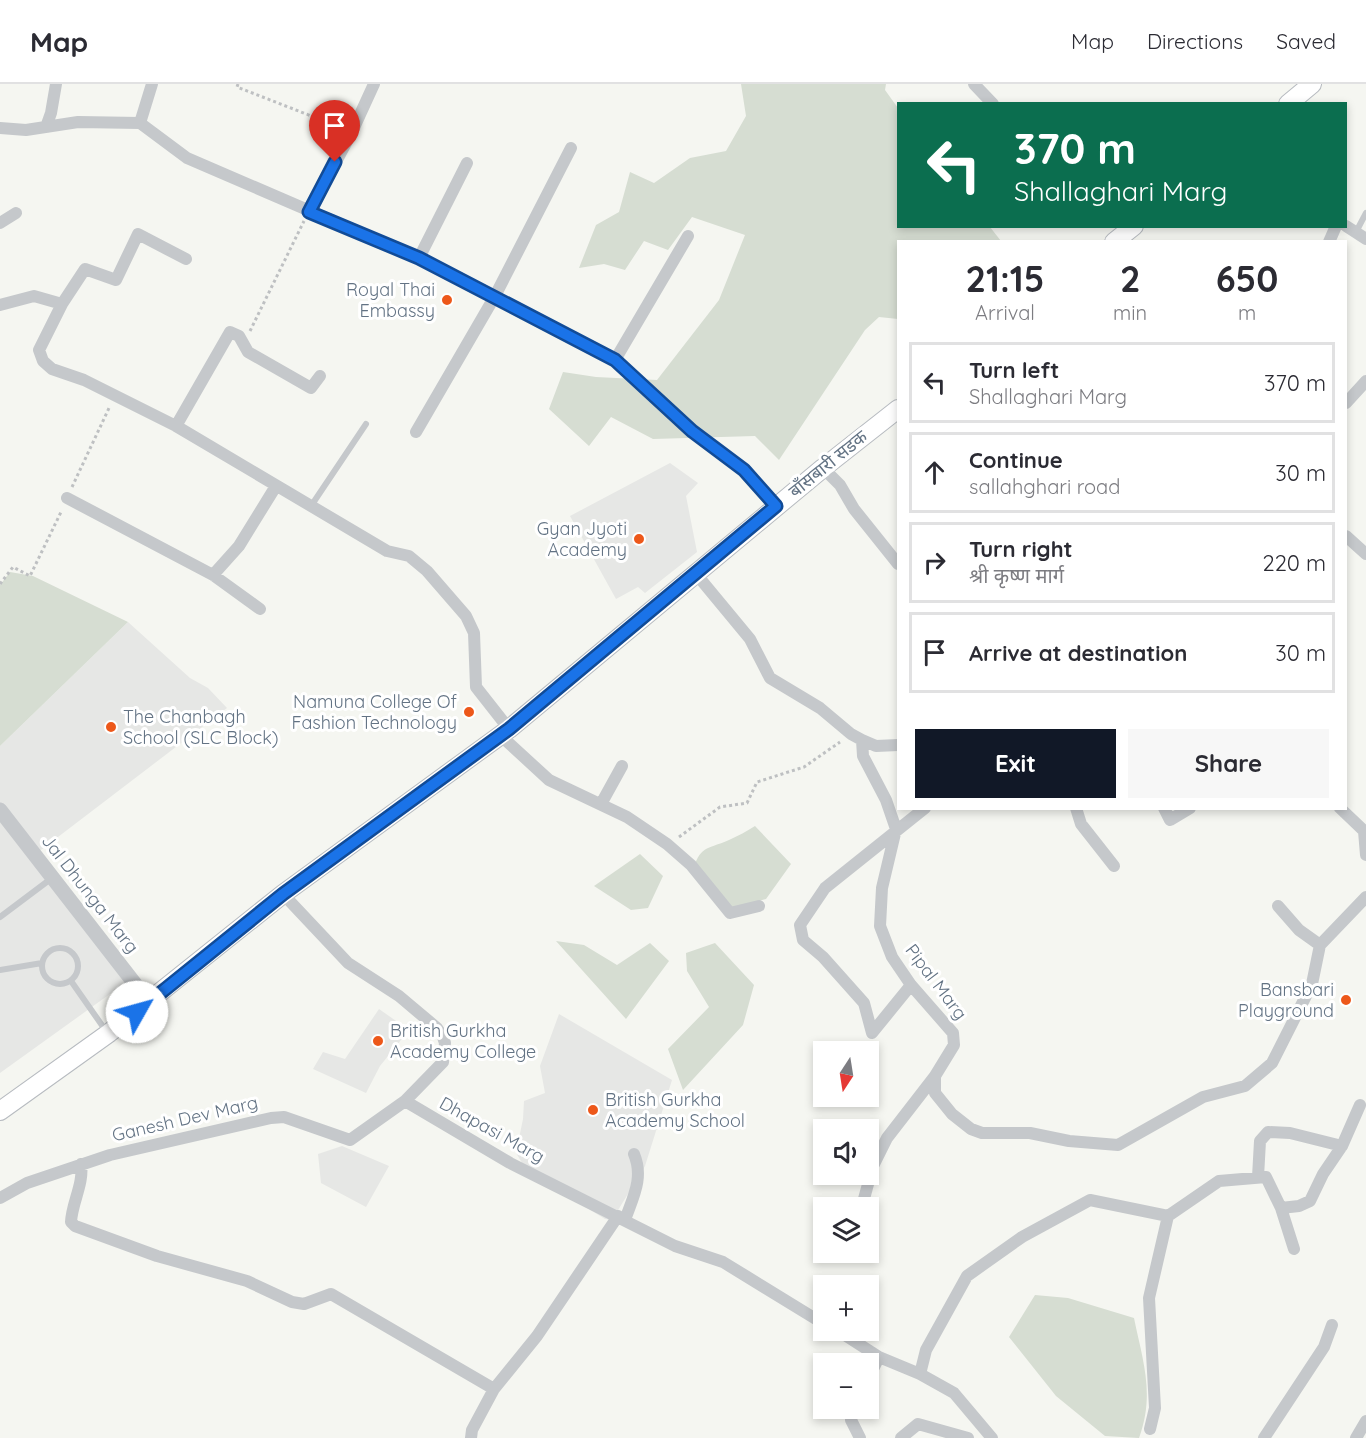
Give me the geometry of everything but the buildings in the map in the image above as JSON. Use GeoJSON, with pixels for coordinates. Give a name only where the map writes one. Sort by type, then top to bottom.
{"type":"FeatureCollection","features":[{"type":"Feature","properties":{"kind":"main road"},"geometry":{"type":"LineString","coordinates":[[1290,102],[1312,84]]}},
{"type":"Feature","properties":{"kind":"main road"},"geometry":{"type":"LineString","coordinates":[[1116,240],[1132,228]]}},
{"type":"Feature","properties":{"kind":"main road","name":"बाँसबारी सडक"},"geometry":{"type":"LineString","coordinates":[[0,1111],[143,1007],[283,894],[504,732],[697,575],[776,506],[897,410]]}},
{"type":"Feature","properties":{"kind":"street"},"geometry":{"type":"LineString","coordinates":[[46,127],[56,84]]}},
{"type":"Feature","properties":{"kind":"street"},"geometry":{"type":"LineString","coordinates":[[140,123],[152,84]]}},
{"type":"Feature","properties":{"kind":"street"},"geometry":{"type":"LineString","coordinates":[[309,212],[352,132],[374,84]]}},
{"type":"Feature","properties":{"kind":"street"},"geometry":{"type":"LineString","coordinates":[[974,84],[991,102]]}},
{"type":"Feature","properties":{"kind":"street"},"geometry":{"type":"LineString","coordinates":[[0,128],[26,129],[78,122],[140,123],[187,158],[419,258],[615,360],[692,431],[729,457],[776,506]]}},
{"type":"Feature","properties":{"kind":"street"},"geometry":{"type":"LineString","coordinates":[[416,432],[495,296],[571,148]]}},
{"type":"Feature","properties":{"kind":"street"},"geometry":{"type":"LineString","coordinates":[[419,258],[466,163]]}},
{"type":"Feature","properties":{"kind":"street"},"geometry":{"type":"LineString","coordinates":[[0,223],[16,213]]}},
{"type":"Feature","properties":{"kind":"street"},"geometry":{"type":"LineString","coordinates":[[186,259],[138,234],[116,280],[85,269],[62,304],[39,350],[46,366],[84,380],[176,426],[387,552],[409,556],[427,571],[466,616],[474,633],[476,687],[504,732],[549,780],[627,817],[669,846],[691,865],[730,913],[759,906]]}},
{"type":"Feature","properties":{"kind":"street"},"geometry":{"type":"LineString","coordinates":[[615,360],[688,236]]}},
{"type":"Feature","properties":{"kind":"street"},"geometry":{"type":"LineString","coordinates":[[0,305],[34,296],[62,304]]}},
{"type":"Feature","properties":{"kind":"street"},"geometry":{"type":"LineString","coordinates":[[176,426],[230,332],[239,336],[248,352],[311,388],[321,376]]}},
{"type":"Feature","properties":{"kind":"street"},"geometry":{"type":"LineString","coordinates":[[1347,402],[1362,395],[1366,381]]}},
{"type":"Feature","properties":{"kind":"street"},"geometry":{"type":"LineString","coordinates":[[823,468],[840,484],[854,509],[897,563]]}},
{"type":"Feature","properties":{"kind":"street"},"geometry":{"type":"LineString","coordinates":[[213,575],[239,546],[276,486]]}},
{"type":"Feature","properties":{"kind":"street"},"geometry":{"type":"LineString","coordinates":[[67,498],[213,575],[260,609]]}},
{"type":"Feature","properties":{"kind":"street"},"geometry":{"type":"LineString","coordinates":[[1347,537],[1366,554]]}},
{"type":"Feature","properties":{"kind":"street"},"geometry":{"type":"LineString","coordinates":[[697,575],[750,639],[770,678],[820,708],[856,737],[876,746],[897,745]]}},
{"type":"Feature","properties":{"kind":"street"},"geometry":{"type":"LineString","coordinates":[[856,737],[863,756],[886,800],[896,829]]}},
{"type":"Feature","properties":{"kind":"street"},"geometry":{"type":"LineString","coordinates":[[601,804],[622,766]]}},
{"type":"Feature","properties":{"kind":"street","name":"Jal Dhunga Marg"},"geometry":{"type":"LineString","coordinates":[[0,810],[53,877],[143,1007]]}},
{"type":"Feature","properties":{"kind":"street"},"geometry":{"type":"LineString","coordinates":[[911,985],[872,1033],[864,1003],[823,957],[803,940],[800,925],[825,888],[922,810]]}},
{"type":"Feature","properties":{"kind":"street"},"geometry":{"type":"LineString","coordinates":[[1077,810],[1081,824],[1114,866]]}},
{"type":"Feature","properties":{"kind":"street"},"geometry":{"type":"LineString","coordinates":[[1165,810],[1170,820],[1187,810]]}},
{"type":"Feature","properties":{"kind":"street"},"geometry":{"type":"LineString","coordinates":[[1342,810],[1364,831],[1366,855]]}},
{"type":"Feature","properties":{"kind":"street","name":"Pipal Marg"},"geometry":{"type":"LineString","coordinates":[[864,1197],[873,1166],[886,1138],[935,1076],[954,1046],[953,1032],[911,985],[892,957],[880,926],[882,888],[896,829]]}},
{"type":"Feature","properties":{"kind":"street","name":"Dhapasi Marg"},"geometry":{"type":"LineString","coordinates":[[283,894],[348,963],[399,996],[437,1028],[443,1037],[445,1043],[443,1062],[431,1078],[405,1101],[510,1163],[675,1246],[723,1262],[813,1317]]}},
{"type":"Feature","properties":{"kind":"street"},"geometry":{"type":"LineString","coordinates":[[935,1076],[935,1093],[952,1114],[971,1129],[982,1133],[1030,1133],[1069,1141],[1118,1145],[1203,1097],[1245,1086],[1272,1063],[1312,984],[1320,945],[1366,897]]}},
{"type":"Feature","properties":{"kind":"street"},"geometry":{"type":"LineString","coordinates":[[1278,906],[1299,930],[1320,945]]}},
{"type":"Feature","properties":{"kind":"street","name":"Ganesh Dev Marg"},"geometry":{"type":"LineString","coordinates":[[0,1198],[27,1183],[81,1164],[239,1124],[284,1117],[351,1140],[405,1101]]}},
{"type":"Feature","properties":{"kind":"street"},"geometry":{"type":"LineString","coordinates":[[1281,1208],[1299,1206],[1310,1200],[1323,1174],[1342,1146],[1360,1105]]}},
{"type":"Feature","properties":{"kind":"street"},"geometry":{"type":"LineString","coordinates":[[1258,1177],[1260,1141],[1268,1132],[1290,1133],[1342,1146]]}},
{"type":"Feature","properties":{"kind":"street"},"geometry":{"type":"LineString","coordinates":[[471,1438],[471,1430],[494,1389],[516,1364],[622,1218],[638,1185],[638,1164],[634,1154]]}},
{"type":"Feature","properties":{"kind":"street"},"geometry":{"type":"LineString","coordinates":[[81,1164],[82,1172],[71,1212],[71,1221],[75,1226],[158,1256],[247,1281],[292,1302],[304,1304],[332,1294],[494,1389]]}},
{"type":"Feature","properties":{"kind":"street"},"geometry":{"type":"LineString","coordinates":[[1150,1429],[1155,1408],[1149,1298],[1168,1216],[1219,1181],[1266,1177],[1281,1208],[1294,1249]]}},
{"type":"Feature","properties":{"kind":"street"},"geometry":{"type":"LineString","coordinates":[[920,1374],[926,1350],[967,1276],[1022,1237],[1090,1200],[1168,1216]]}},
{"type":"Feature","properties":{"kind":"street"},"geometry":{"type":"LineString","coordinates":[[1264,1438],[1324,1347],[1332,1325]]}},
{"type":"Feature","properties":{"kind":"street"},"geometry":{"type":"LineString","coordinates":[[854,1341],[873,1353]]}},
{"type":"Feature","properties":{"kind":"street"},"geometry":{"type":"LineString","coordinates":[[879,1357],[920,1374],[954,1393],[992,1438]]}},
{"type":"Feature","properties":{"kind":"street"},"geometry":{"type":"LineString","coordinates":[[851,1419],[860,1438]]}},
{"type":"Feature","properties":{"kind":"street"},"geometry":{"type":"LineString","coordinates":[[1356,1438],[1366,1421]]}},
{"type":"Feature","properties":{"kind":"street"},"geometry":{"type":"LineString","coordinates":[[901,1438],[918,1424],[968,1438]]}},
{"type":"Feature","properties":{"kind":"lane"},"geometry":{"type":"LineString","coordinates":[[1356,233],[1366,213]]}},
{"type":"Feature","properties":{"kind":"lane"},"geometry":{"type":"LineString","coordinates":[[311,506],[366,424]]}},
{"type":"Feature","properties":{"kind":"lane"},"geometry":{"type":"LineString","coordinates":[[0,917],[53,877]]}},
{"type":"Feature","properties":{"kind":"lane"},"geometry":{"type":"LineString","coordinates":[[1,972],[42,963],[52,950],[69,949],[78,963],[77,974],[71,981],[53,982],[44,975],[42,963]]}},
{"type":"Feature","properties":{"kind":"lane"},"geometry":{"type":"LineString","coordinates":[[71,981],[109,1033]]}},
{"type":"Feature","properties":{"kind":"path"},"geometry":{"type":"LineString","coordinates":[[238,84],[237,87],[352,132]]}},
{"type":"Feature","properties":{"kind":"path"},"geometry":{"type":"LineString","coordinates":[[244,342],[309,212]]}},
{"type":"Feature","properties":{"kind":"path"},"geometry":{"type":"LineString","coordinates":[[669,846],[720,807],[747,803],[757,782],[804,767],[856,737]]}},
{"type":"Feature","properties":{"kind":"shaded area"},"geometry":{"type":"Polygon","coordinates":[[[741,84],[886,84],[885,90],[897,107],[897,228],[991,228],[1000,240],[897,240],[897,319],[879,317],[865,330],[779,460],[755,436],[653,439],[611,417],[589,446],[549,409],[563,372],[596,377],[657,380],[719,300],[745,235],[692,217],[668,250],[644,241],[625,270],[604,264],[579,268],[596,225],[619,212],[630,172],[654,183],[690,158],[726,151],[746,116],[741,84]]]}},
{"type":"Feature","properties":{"kind":"shaded area","name":"Gyan Jyoti Academy"},"geometry":{"type":"Polygon","coordinates":[[[670,463],[698,483],[686,496],[697,552],[645,593],[638,587],[616,599],[570,516],[670,463]]]}},
{"type":"Feature","properties":{"kind":"shaded area"},"geometry":{"type":"Polygon","coordinates":[[[10,572],[33,576],[128,622],[0,746],[0,585],[10,572]]]}},
{"type":"Feature","properties":{"kind":"shaded area","name":"The Chanbagh School (SLC Block)"},"geometry":{"type":"Polygon","coordinates":[[[128,622],[190,678],[208,688],[227,708],[37,853],[0,805],[0,746],[128,622]]]}},
{"type":"Feature","properties":{"kind":"shaded area"},"geometry":{"type":"Polygon","coordinates":[[[0,813],[128,981],[0,1073],[0,813]]]}},
{"type":"Feature","properties":{"kind":"shaded area"},"geometry":{"type":"Polygon","coordinates":[[[755,826],[791,864],[766,899],[723,910],[692,873],[695,864],[705,850],[755,826]]]}},
{"type":"Feature","properties":{"kind":"shaded area"},"geometry":{"type":"Polygon","coordinates":[[[640,854],[663,876],[648,908],[631,910],[594,886],[640,854]]]}},
{"type":"Feature","properties":{"kind":"shaded area"},"geometry":{"type":"Polygon","coordinates":[[[556,941],[584,945],[617,965],[650,943],[669,961],[626,1019],[556,941]]]}},
{"type":"Feature","properties":{"kind":"shaded area"},"geometry":{"type":"Polygon","coordinates":[[[715,943],[754,985],[743,1025],[683,1090],[668,1049],[709,1007],[687,971],[686,953],[715,943]]]}},
{"type":"Feature","properties":{"kind":"shaded area","name":"British Gurkha Academy College"},"geometry":{"type":"Polygon","coordinates":[[[379,1009],[409,1030],[380,1066],[366,1093],[313,1069],[323,1052],[345,1059],[379,1009]]]}},
{"type":"Feature","properties":{"kind":"shaded area","name":"British Gurkha Academy School"},"geometry":{"type":"Polygon","coordinates":[[[559,1014],[672,1080],[645,1166],[612,1220],[605,1219],[527,1171],[516,1153],[524,1101],[545,1093],[540,1066],[559,1014]]]}},
{"type":"Feature","properties":{"kind":"shaded area"},"geometry":{"type":"Polygon","coordinates":[[[342,1146],[389,1166],[366,1207],[321,1183],[318,1154],[342,1146]]]}},
{"type":"Feature","properties":{"kind":"shaded area"},"geometry":{"type":"Polygon","coordinates":[[[1035,1295],[1068,1298],[1134,1318],[1144,1364],[1147,1392],[1144,1422],[1139,1438],[1105,1436],[1056,1396],[1009,1337],[1035,1295]]]}},
{"type":"Feature","properties":{"kind":"place","name":"Royal Thai Embassy"},"geometry":{"type":"Point","coordinates":[447,300]}},
{"type":"Feature","properties":{"kind":"place","name":"Gyan Jyoti Academy"},"geometry":{"type":"Point","coordinates":[639,539]}},
{"type":"Feature","properties":{"kind":"place","name":"Namuna College Of Fashion Technology"},"geometry":{"type":"Point","coordinates":[469,712]}},
{"type":"Feature","properties":{"kind":"place","name":"The Chanbagh School (SLC Block)"},"geometry":{"type":"Point","coordinates":[111,727]}},
{"type":"Feature","properties":{"kind":"place","name":"Bansbari Playground"},"geometry":{"type":"Point","coordinates":[1346,1000]}},
{"type":"Feature","properties":{"kind":"place","name":"British Gurkha Academy College"},"geometry":{"type":"Point","coordinates":[378,1041]}},
{"type":"Feature","properties":{"kind":"place","name":"British Gurkha Academy School"},"geometry":{"type":"Point","coordinates":[593,1110]}},
{"type":"Feature","properties":{"kind":"route"},"geometry":{"type":"LineString","coordinates":[[137,1012],[283,894],[509,729],[687,583],[776,506],[744,470],[692,431],[615,360],[548,323],[419,258],[309,212],[335,162]]}}]}
